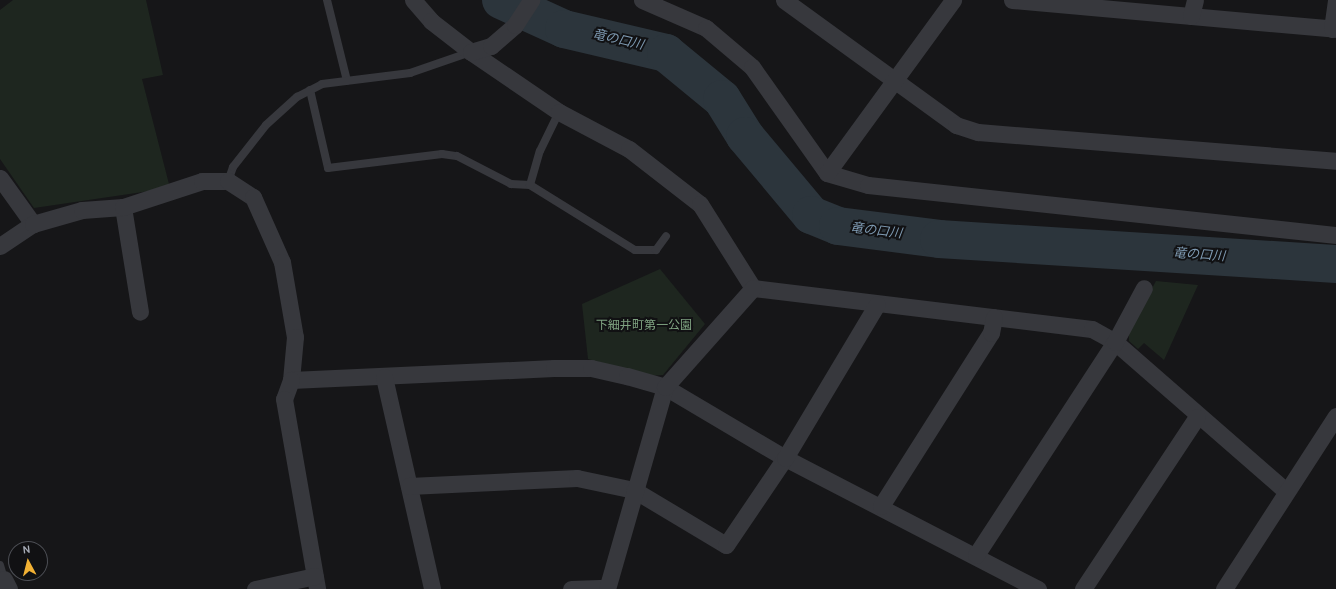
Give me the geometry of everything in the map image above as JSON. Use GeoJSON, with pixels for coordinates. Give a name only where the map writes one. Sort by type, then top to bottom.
{"type":"FeatureCollection","features":[{"type":"Feature","properties":{"kind":"street"},"geometry":{"type":"LineString","coordinates":[[413,0],[431,21],[471,52],[559,112],[629,149],[700,204],[753,288]]}},
{"type":"Feature","properties":{"kind":"street"},"geometry":{"type":"LineString","coordinates":[[471,52],[491,46],[514,25],[531,0]]}},
{"type":"Feature","properties":{"kind":"street"},"geometry":{"type":"LineString","coordinates":[[642,0],[706,28],[752,67],[827,173],[868,186],[1336,235]]}},
{"type":"Feature","properties":{"kind":"street"},"geometry":{"type":"LineString","coordinates":[[784,0],[956,125],[978,132],[1336,161]]}},
{"type":"Feature","properties":{"kind":"street"},"geometry":{"type":"LineString","coordinates":[[827,173],[953,0]]}},
{"type":"Feature","properties":{"kind":"street"},"geometry":{"type":"LineString","coordinates":[[1012,0],[1193,8],[1334,29],[1336,2]]}},
{"type":"Feature","properties":{"kind":"street"},"geometry":{"type":"LineString","coordinates":[[0,178],[33,224]]}},
{"type":"Feature","properties":{"kind":"street"},"geometry":{"type":"LineString","coordinates":[[0,246],[33,224],[82,210],[123,207],[202,181],[228,181],[253,197],[282,262],[295,337],[291,380],[284,399],[316,583],[255,589]]}},
{"type":"Feature","properties":{"kind":"street"},"geometry":{"type":"LineString","coordinates":[[123,207],[140,312]]}},
{"type":"Feature","properties":{"kind":"street"},"geometry":{"type":"LineString","coordinates":[[753,288],[1092,329],[1115,342],[1197,417],[1286,492]]}},
{"type":"Feature","properties":{"kind":"street"},"geometry":{"type":"LineString","coordinates":[[571,589],[607,588],[634,490],[665,387],[753,288]]}},
{"type":"Feature","properties":{"kind":"street"},"geometry":{"type":"LineString","coordinates":[[976,555],[1115,342],[1144,288]]}},
{"type":"Feature","properties":{"kind":"street"},"geometry":{"type":"LineString","coordinates":[[409,486],[577,478],[634,490],[726,545],[785,458],[877,304]]}},
{"type":"Feature","properties":{"kind":"street"},"geometry":{"type":"LineString","coordinates":[[880,506],[991,333],[994,316]]}},
{"type":"Feature","properties":{"kind":"street"},"geometry":{"type":"LineString","coordinates":[[291,380],[591,368],[665,387],[785,458],[976,555],[1038,589]]}},
{"type":"Feature","properties":{"kind":"street"},"geometry":{"type":"LineString","coordinates":[[384,377],[432,589]]}},
{"type":"Feature","properties":{"kind":"street"},"geometry":{"type":"LineString","coordinates":[[1224,589],[1336,416]]}},
{"type":"Feature","properties":{"kind":"street"},"geometry":{"type":"LineString","coordinates":[[1083,589],[1197,417]]}},
{"type":"Feature","properties":{"kind":"lane"},"geometry":{"type":"LineString","coordinates":[[326,0],[347,81]]}},
{"type":"Feature","properties":{"kind":"lane"},"geometry":{"type":"LineString","coordinates":[[228,181],[233,167],[282,107],[310,90],[322,84],[410,73],[471,52]]}},
{"type":"Feature","properties":{"kind":"lane"},"geometry":{"type":"LineString","coordinates":[[310,90],[328,168],[442,154],[471,162],[511,184],[530,185],[635,250],[656,250],[666,236]]}},
{"type":"Feature","properties":{"kind":"lane"},"geometry":{"type":"LineString","coordinates":[[530,185],[540,151],[559,112]]}},
{"type":"Feature","properties":{"kind":"green space"},"geometry":{"type":"Polygon","coordinates":[[[13,0],[146,0],[163,75],[142,79],[170,188],[34,208],[0,159],[0,10],[13,0]]]}},
{"type":"Feature","properties":{"kind":"green space","name":"下細井町第一公園"},"geometry":{"type":"Polygon","coordinates":[[[660,269],[705,324],[663,375],[648,376],[588,359],[582,304],[660,269]]]}},
{"type":"Feature","properties":{"kind":"green space"},"geometry":{"type":"Polygon","coordinates":[[[1156,281],[1198,285],[1164,360],[1144,343],[1138,349],[1129,341],[1129,331],[1156,281]]]}},
{"type":"Feature","properties":{"kind":"waterway","name":"竜の口川"},"geometry":{"type":"LineString","coordinates":[[501,0],[564,29],[666,53],[722,99],[745,136],[811,215],[838,226],[939,239],[1336,264]]}}]}
